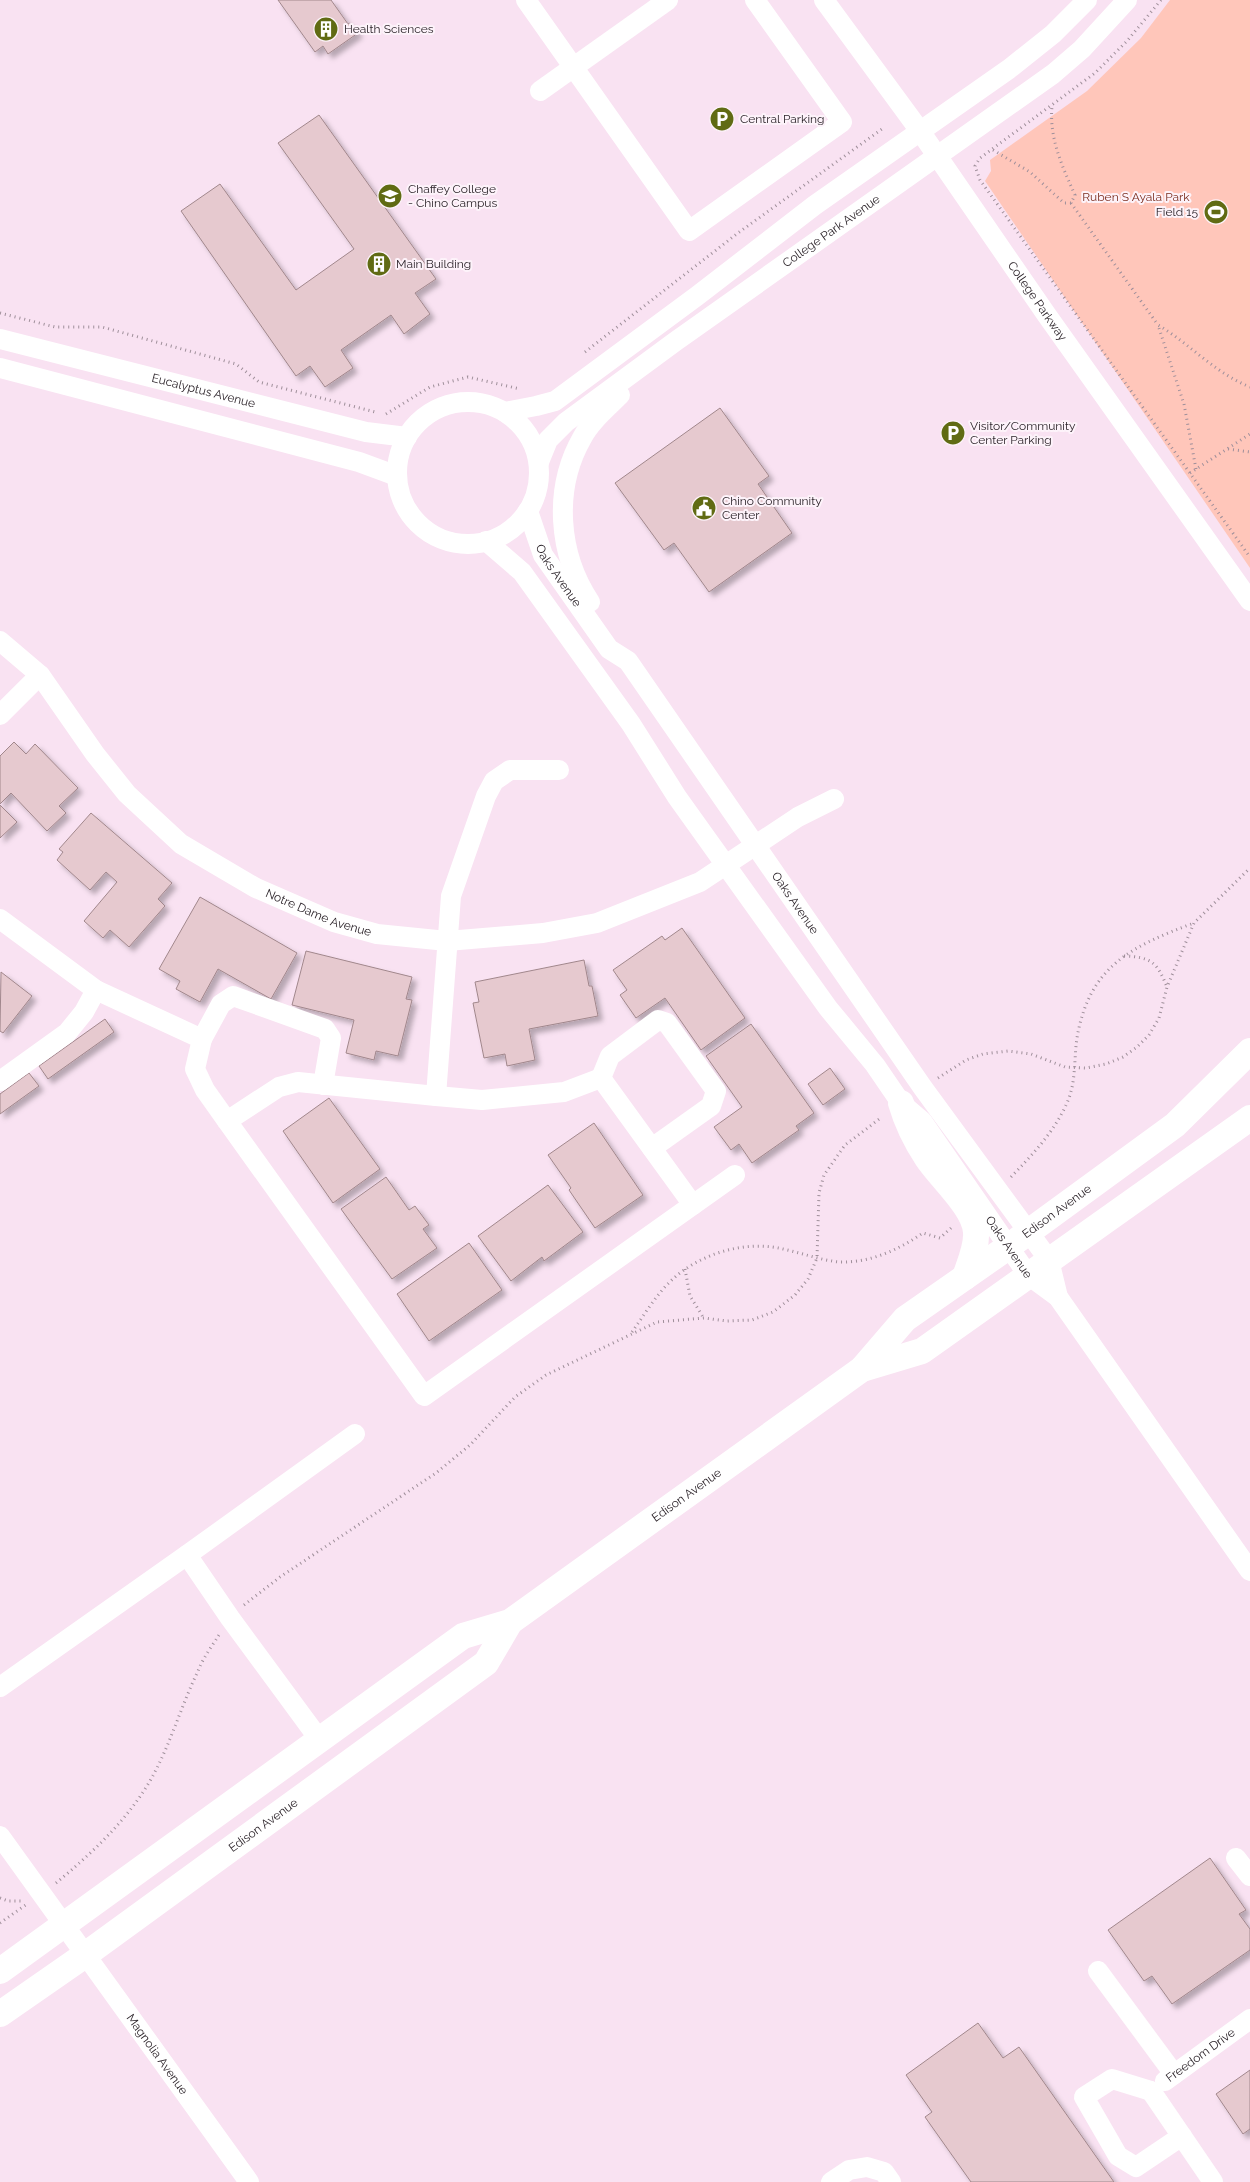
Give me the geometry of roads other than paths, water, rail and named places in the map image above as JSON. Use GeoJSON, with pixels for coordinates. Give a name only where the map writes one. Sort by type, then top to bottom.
{"type":"FeatureCollection","features":[{"type":"Feature","properties":{"kind":"main road","name":"Edison Avenue"},"geometry":{"type":"LineString","coordinates":[[0,1971],[463,1636],[510,1622],[862,1370],[905,1319],[1008,1248],[1175,1125],[1250,1051]]}},
{"type":"Feature","properties":{"kind":"main road"},"geometry":{"type":"LineString","coordinates":[[901,1103],[910,1131],[928,1159],[970,1213],[976,1230],[975,1244],[966,1277]]}},
{"type":"Feature","properties":{"kind":"main road","name":"Edison Avenue"},"geometry":{"type":"LineString","coordinates":[[862,1370],[922,1351],[1250,1118]]}},
{"type":"Feature","properties":{"kind":"main road","name":"Edison Avenue"},"geometry":{"type":"LineString","coordinates":[[0,2014],[486,1663],[510,1622]]}},
{"type":"Feature","properties":{"kind":"street"},"geometry":{"type":"LineString","coordinates":[[526,0],[689,231],[842,122],[755,0]]}},
{"type":"Feature","properties":{"kind":"street"},"geometry":{"type":"LineString","coordinates":[[540,91],[668,0]]}},
{"type":"Feature","properties":{"kind":"street","name":"College Parkway"},"geometry":{"type":"LineString","coordinates":[[824,0],[920,131],[1046,314],[1250,601]]}},
{"type":"Feature","properties":{"kind":"street"},"geometry":{"type":"LineString","coordinates":[[506,412],[554,400],[705,290],[815,205],[1009,69],[1053,34],[1087,0]]}},
{"type":"Feature","properties":{"kind":"street","name":"College Park Avenue"},"geometry":{"type":"LineString","coordinates":[[539,462],[548,440],[566,422],[1053,74],[1082,49],[1127,0]]}},
{"type":"Feature","properties":{"kind":"street"},"geometry":{"type":"LineString","coordinates":[[628,661],[618,640],[589,600],[576,577],[565,544],[562,507],[569,468],[582,437],[601,413],[626,390],[684,348],[708,319]]}},
{"type":"Feature","properties":{"kind":"street","name":"Eucalyptus Avenue"},"geometry":{"type":"LineString","coordinates":[[0,339],[366,432],[407,437]]}},
{"type":"Feature","properties":{"kind":"street"},"geometry":{"type":"LineString","coordinates":[[0,368],[359,462],[397,476]]}},
{"type":"Feature","properties":{"kind":"street"},"geometry":{"type":"LineString","coordinates":[[462,402],[484,403],[506,412],[521,425],[529,436],[539,462],[536,496],[528,511],[517,524],[502,535],[486,541],[465,544],[445,540],[426,530],[411,515],[401,497],[397,476],[399,456],[407,437],[421,420],[440,407],[462,402]]}},
{"type":"Feature","properties":{"kind":"street","name":"Oaks Avenue"},"geometry":{"type":"LineString","coordinates":[[528,511],[543,554],[609,649],[628,661],[923,1088],[1030,1231],[1049,1260],[1058,1297]]}},
{"type":"Feature","properties":{"kind":"street","name":"Oaks Avenue"},"geometry":{"type":"LineString","coordinates":[[486,541],[522,572],[631,724],[677,797],[828,1008],[875,1065],[901,1103],[922,1121],[1008,1248],[1028,1274],[1058,1297],[1250,1571]]}},
{"type":"Feature","properties":{"kind":"street","name":"Notre Dame Avenue"},"geometry":{"type":"LineString","coordinates":[[0,641],[40,675],[95,754],[127,794],[181,844],[256,888],[334,922],[377,934],[447,941],[543,934],[597,923],[700,882],[757,846],[798,817],[834,799]]}},
{"type":"Feature","properties":{"kind":"street"},"geometry":{"type":"LineString","coordinates":[[0,714],[40,675]]}},
{"type":"Feature","properties":{"kind":"street"},"geometry":{"type":"LineString","coordinates":[[436,1096],[451,896],[486,796],[494,780],[510,770],[559,770]]}},
{"type":"Feature","properties":{"kind":"street"},"geometry":{"type":"LineString","coordinates":[[0,919],[96,990],[202,1039]]}},
{"type":"Feature","properties":{"kind":"street"},"geometry":{"type":"LineString","coordinates":[[0,1080],[67,1033],[84,1012],[96,990]]}},
{"type":"Feature","properties":{"kind":"street"},"geometry":{"type":"LineString","coordinates":[[323,1085],[332,1038],[325,1029],[232,996],[221,1004],[202,1039],[195,1069],[205,1090],[424,1396],[735,1175]]}},
{"type":"Feature","properties":{"kind":"street"},"geometry":{"type":"LineString","coordinates":[[227,1121],[279,1087],[298,1082],[482,1100],[564,1092],[601,1078],[610,1056],[658,1020],[667,1023],[716,1091],[711,1106],[652,1148]]}},
{"type":"Feature","properties":{"kind":"street"},"geometry":{"type":"LineString","coordinates":[[601,1078],[693,1205]]}},
{"type":"Feature","properties":{"kind":"street"},"geometry":{"type":"LineString","coordinates":[[0,1687],[187,1556],[355,1434]]}},
{"type":"Feature","properties":{"kind":"street"},"geometry":{"type":"LineString","coordinates":[[187,1556],[319,1739]]}},
{"type":"Feature","properties":{"kind":"street","name":"Magnolia Avenue"},"geometry":{"type":"LineString","coordinates":[[0,1836],[250,2182]]}},
{"type":"Feature","properties":{"kind":"street"},"geometry":{"type":"LineString","coordinates":[[1236,1858],[1250,1876]]}},
{"type":"Feature","properties":{"kind":"street"},"geometry":{"type":"LineString","coordinates":[[1098,1971],[1174,2074]]}},
{"type":"Feature","properties":{"kind":"street","name":"Freedom Drive"},"geometry":{"type":"LineString","coordinates":[[1151,2090],[1250,2019]]}},
{"type":"Feature","properties":{"kind":"street"},"geometry":{"type":"LineString","coordinates":[[1182,2136],[1136,2167],[1118,2156],[1084,2097],[1112,2079],[1151,2090],[1182,2136],[1213,2182]]}},
{"type":"Feature","properties":{"kind":"street"},"geometry":{"type":"LineString","coordinates":[[831,2182],[848,2170],[867,2167],[884,2172],[891,2182]]}},
{"type":"Feature","properties":{"kind":"place","name":"Health Sciences"},"geometry":{"type":"Point","coordinates":[326,29]}},
{"type":"Feature","properties":{"kind":"place","name":"Central Parking"},"geometry":{"type":"Point","coordinates":[722,119]}},
{"type":"Feature","properties":{"kind":"place","name":"Chaffey College - Chino Campus"},"geometry":{"type":"Point","coordinates":[390,196]}},
{"type":"Feature","properties":{"kind":"place","name":"Field 15"},"geometry":{"type":"Point","coordinates":[1216,212]}},
{"type":"Feature","properties":{"kind":"place","name":"Main Building"},"geometry":{"type":"Point","coordinates":[379,264]}},
{"type":"Feature","properties":{"kind":"place","name":"Visitor/Community Center Parking"},"geometry":{"type":"Point","coordinates":[953,433]}},
{"type":"Feature","properties":{"kind":"place","name":"Chino Community Center"},"geometry":{"type":"Point","coordinates":[704,508]}},
{"type":"Feature","properties":{"kind":"park label","name":"Ruben S Ayala Park"},"geometry":{"type":"Point","coordinates":[1136,197]}}]}
